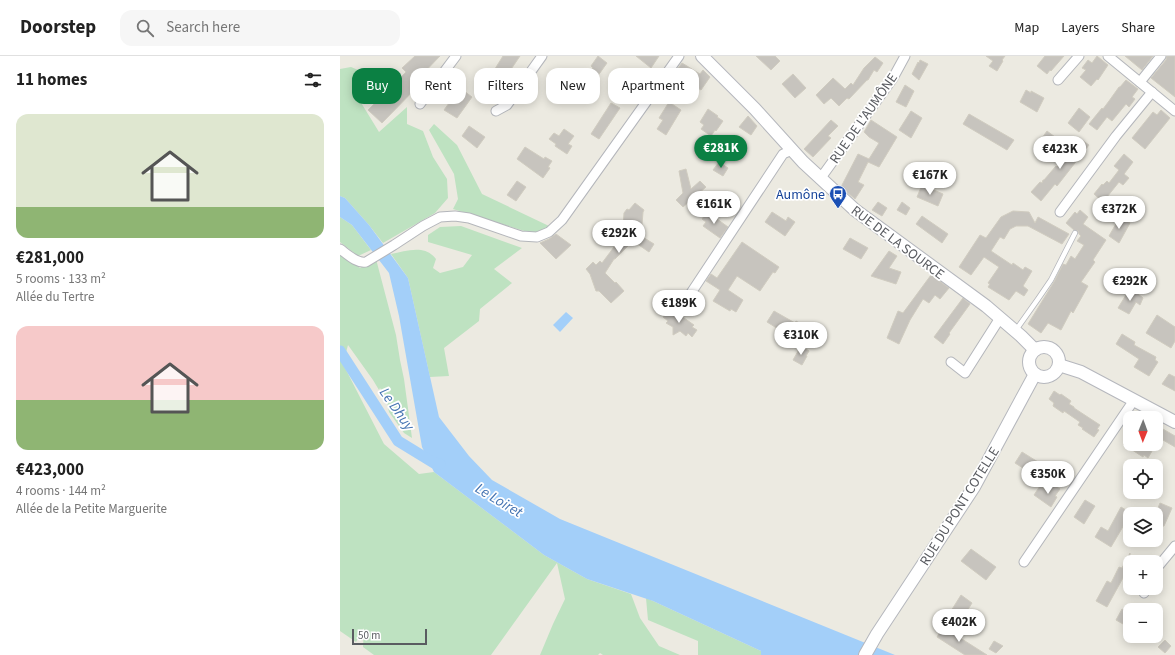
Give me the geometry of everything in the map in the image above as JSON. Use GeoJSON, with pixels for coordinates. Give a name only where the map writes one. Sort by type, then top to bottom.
{"type":"FeatureCollection","features":[{"type":"Feature","properties":{"kind":"main road","name":"RUE DE LA SOURCE"},"geometry":{"type":"LineString","coordinates":[[702,56],[755,109],[820,179],[855,210],[986,306],[1015,330],[1035,350]]}},
{"type":"Feature","properties":{"kind":"main road"},"geometry":{"type":"LineString","coordinates":[[1043,347],[1052,349],[1058,356],[1059,365],[1055,373],[1050,376],[1040,377],[1032,371],[1029,362],[1035,350],[1043,347]]}},
{"type":"Feature","properties":{"kind":"main road"},"geometry":{"type":"LineString","coordinates":[[1059,365],[1081,372],[1175,422]]}},
{"type":"Feature","properties":{"kind":"main road","name":"RUE DU PONT COTELLE"},"geometry":{"type":"LineString","coordinates":[[865,655],[877,634],[974,487],[1035,374]]}},
{"type":"Feature","properties":{"kind":"street"},"geometry":{"type":"LineString","coordinates":[[447,68],[456,56]]}},
{"type":"Feature","properties":{"kind":"street"},"geometry":{"type":"LineString","coordinates":[[496,111],[507,105],[542,56]]}},
{"type":"Feature","properties":{"kind":"street"},"geometry":{"type":"LineString","coordinates":[[340,249],[361,263],[366,262],[440,217],[455,216],[469,218],[521,236],[537,237],[549,232],[562,220],[679,56]]}},
{"type":"Feature","properties":{"kind":"street","name":"RUE DE L'AUMÔNE"},"geometry":{"type":"LineString","coordinates":[[820,179],[893,78],[905,56]]}},
{"type":"Feature","properties":{"kind":"street"},"geometry":{"type":"LineString","coordinates":[[1058,80],[1079,56]]}},
{"type":"Feature","properties":{"kind":"street"},"geometry":{"type":"LineString","coordinates":[[1108,56],[1175,112]]}},
{"type":"Feature","properties":{"kind":"street"},"geometry":{"type":"LineString","coordinates":[[1140,82],[1161,56]]}},
{"type":"Feature","properties":{"kind":"street"},"geometry":{"type":"LineString","coordinates":[[1060,212],[1116,136],[1152,92]]}},
{"type":"Feature","properties":{"kind":"street"},"geometry":{"type":"LineString","coordinates":[[691,293],[784,154],[792,150]]}},
{"type":"Feature","properties":{"kind":"street"},"geometry":{"type":"LineString","coordinates":[[951,362],[965,373],[1000,318]]}},
{"type":"Feature","properties":{"kind":"street"},"geometry":{"type":"LineString","coordinates":[[1024,562],[1134,400]]}},
{"type":"Feature","properties":{"kind":"street"},"geometry":{"type":"LineString","coordinates":[[1163,561],[1175,546]]}},
{"type":"Feature","properties":{"kind":"lane"},"geometry":{"type":"LineString","coordinates":[[1015,330],[1051,280],[1075,233]]}},
{"type":"Feature","properties":{"kind":"green space"},"geometry":{"type":"Polygon","coordinates":[[[351,67],[353,68],[352,68],[352,104],[362,104],[379,132],[407,107],[407,124],[423,131],[433,157],[447,179],[448,198],[435,213],[383,243],[345,198],[340,196],[340,69],[351,67]]]}},
{"type":"Feature","properties":{"kind":"green space"},"geometry":{"type":"Polygon","coordinates":[[[434,124],[457,145],[482,194],[549,226],[538,232],[531,233],[453,209],[458,199],[454,174],[429,130],[434,124]]]}},
{"type":"Feature","properties":{"kind":"green space"},"geometry":{"type":"Polygon","coordinates":[[[340,217],[352,225],[371,250],[358,256],[340,242],[340,217]]]}},
{"type":"Feature","properties":{"kind":"green space"},"geometry":{"type":"Polygon","coordinates":[[[461,226],[522,248],[494,269],[512,283],[480,309],[479,321],[444,348],[449,376],[430,377],[408,278],[391,254],[409,250],[426,251],[432,254],[436,259],[433,268],[440,273],[463,267],[472,255],[428,242],[428,235],[440,227],[461,226]]]}},
{"type":"Feature","properties":{"kind":"green space"},"geometry":{"type":"Polygon","coordinates":[[[340,253],[360,268],[376,259],[396,335],[412,438],[404,433],[389,412],[386,397],[380,388],[379,390],[348,345],[343,364],[384,444],[419,474],[434,472],[544,555],[587,579],[631,594],[640,618],[659,646],[680,655],[603,655],[600,653],[598,655],[540,655],[565,599],[557,563],[491,655],[374,655],[363,647],[364,628],[356,642],[340,631],[340,253]]]}},
{"type":"Feature","properties":{"kind":"green space"},"geometry":{"type":"Polygon","coordinates":[[[646,598],[761,651],[761,655],[698,655],[698,641],[648,620],[646,598]]]}},
{"type":"Feature","properties":{"kind":"water","name":"Le Loiret"},"geometry":{"type":"Polygon","coordinates":[[[340,196],[345,198],[369,225],[408,278],[439,417],[469,456],[492,480],[560,519],[895,655],[761,655],[761,651],[653,601],[587,579],[544,555],[434,472],[422,447],[399,316],[389,273],[352,225],[340,217],[340,196]]]}},
{"type":"Feature","properties":{"kind":"water"},"geometry":{"type":"Polygon","coordinates":[[[566,312],[573,318],[560,332],[553,325],[566,312]]]}},
{"type":"Feature","properties":{"kind":"building"},"geometry":{"type":"Polygon","coordinates":[[[415,56],[440,56],[428,68],[410,68],[410,94],[402,102],[402,76],[406,72],[402,68],[415,56]]]}},
{"type":"Feature","properties":{"kind":"building"},"geometry":{"type":"Polygon","coordinates":[[[503,56],[520,56],[512,68],[496,68],[503,56]]]}},
{"type":"Feature","properties":{"kind":"building"},"geometry":{"type":"Polygon","coordinates":[[[598,56],[607,63],[600,73],[600,68],[593,68],[591,66],[598,56]]]}},
{"type":"Feature","properties":{"kind":"building"},"geometry":{"type":"Polygon","coordinates":[[[636,56],[659,56],[651,68],[636,56]]]}},
{"type":"Feature","properties":{"kind":"building"},"geometry":{"type":"Polygon","coordinates":[[[756,56],[775,56],[780,61],[771,70],[756,56]]]}},
{"type":"Feature","properties":{"kind":"building"},"geometry":{"type":"Polygon","coordinates":[[[986,56],[1005,56],[997,71],[989,66],[993,61],[986,56]]]}},
{"type":"Feature","properties":{"kind":"building"},"geometry":{"type":"Polygon","coordinates":[[[1045,56],[1064,56],[1047,74],[1037,66],[1045,56]]]}},
{"type":"Feature","properties":{"kind":"building"},"geometry":{"type":"Polygon","coordinates":[[[1097,56],[1108,65],[1098,80],[1097,79],[1091,86],[1080,77],[1086,70],[1082,68],[1088,60],[1092,63],[1097,56]]]}},
{"type":"Feature","properties":{"kind":"building"},"geometry":{"type":"Polygon","coordinates":[[[1125,56],[1153,56],[1142,70],[1125,56]]]}},
{"type":"Feature","properties":{"kind":"building"},"geometry":{"type":"Polygon","coordinates":[[[1167,56],[1175,56],[1175,97],[1151,78],[1166,60],[1167,56]]]}},
{"type":"Feature","properties":{"kind":"building"},"geometry":{"type":"Polygon","coordinates":[[[875,57],[883,63],[877,72],[874,70],[868,80],[849,99],[847,98],[839,106],[831,98],[824,104],[816,95],[833,78],[845,89],[851,83],[853,85],[864,68],[875,57]]]}},
{"type":"Feature","properties":{"kind":"building"},"geometry":{"type":"Polygon","coordinates":[[[920,60],[928,64],[919,80],[912,74],[920,60]]]}},
{"type":"Feature","properties":{"kind":"building"},"geometry":{"type":"Polygon","coordinates":[[[682,63],[690,68],[678,68],[682,63]]]}},
{"type":"Feature","properties":{"kind":"building"},"geometry":{"type":"Polygon","coordinates":[[[703,70],[710,77],[701,90],[699,89],[699,73],[703,70]]]}},
{"type":"Feature","properties":{"kind":"building"},"geometry":{"type":"Polygon","coordinates":[[[793,74],[806,88],[795,98],[782,84],[793,74]]]}},
{"type":"Feature","properties":{"kind":"building"},"geometry":{"type":"Polygon","coordinates":[[[1126,80],[1138,89],[1132,97],[1135,99],[1129,107],[1126,104],[1112,121],[1107,117],[1097,130],[1089,124],[1126,80]]]}},
{"type":"Feature","properties":{"kind":"building"},"geometry":{"type":"Polygon","coordinates":[[[905,85],[914,91],[906,107],[896,102],[905,85]]]}},
{"type":"Feature","properties":{"kind":"building"},"geometry":{"type":"Polygon","coordinates":[[[1026,90],[1044,98],[1037,112],[1020,102],[1026,90]]]}},
{"type":"Feature","properties":{"kind":"building"},"geometry":{"type":"Polygon","coordinates":[[[466,92],[472,97],[457,118],[444,110],[448,104],[466,104],[466,92]]]}},
{"type":"Feature","properties":{"kind":"building"},"geometry":{"type":"Polygon","coordinates":[[[374,104],[400,104],[382,123],[368,110],[374,104]]]}},
{"type":"Feature","properties":{"kind":"building"},"geometry":{"type":"Polygon","coordinates":[[[610,104],[620,108],[599,139],[591,134],[610,104]]]}},
{"type":"Feature","properties":{"kind":"building"},"geometry":{"type":"Polygon","coordinates":[[[668,104],[672,104],[681,110],[666,135],[657,129],[663,120],[659,118],[668,104]]]}},
{"type":"Feature","properties":{"kind":"building"},"geometry":{"type":"Polygon","coordinates":[[[1079,108],[1090,117],[1079,132],[1068,123],[1079,108]]]}},
{"type":"Feature","properties":{"kind":"building"},"geometry":{"type":"Polygon","coordinates":[[[708,109],[723,121],[711,136],[701,129],[704,125],[700,122],[708,109]]]}},
{"type":"Feature","properties":{"kind":"building"},"geometry":{"type":"Polygon","coordinates":[[[1161,110],[1170,118],[1145,149],[1132,138],[1153,112],[1157,115],[1161,110]]]}},
{"type":"Feature","properties":{"kind":"building"},"geometry":{"type":"Polygon","coordinates":[[[911,111],[922,118],[911,138],[899,130],[911,111]]]}},
{"type":"Feature","properties":{"kind":"building"},"geometry":{"type":"Polygon","coordinates":[[[969,114],[1014,140],[1007,150],[963,124],[969,114]]]}},
{"type":"Feature","properties":{"kind":"building"},"geometry":{"type":"Polygon","coordinates":[[[748,116],[757,126],[751,135],[739,127],[748,116]]]}},
{"type":"Feature","properties":{"kind":"building"},"geometry":{"type":"Polygon","coordinates":[[[831,120],[838,126],[828,136],[831,138],[813,157],[804,149],[831,120]]]}},
{"type":"Feature","properties":{"kind":"building"},"geometry":{"type":"Polygon","coordinates":[[[871,120],[897,137],[879,167],[868,162],[858,182],[864,185],[855,199],[841,187],[858,154],[869,159],[879,143],[864,132],[871,120]]]}},
{"type":"Feature","properties":{"kind":"building"},"geometry":{"type":"Polygon","coordinates":[[[469,126],[485,137],[477,148],[462,136],[469,126]]]}},
{"type":"Feature","properties":{"kind":"building"},"geometry":{"type":"Polygon","coordinates":[[[564,129],[574,136],[568,144],[572,146],[567,154],[555,146],[556,144],[549,139],[554,133],[559,136],[564,129]]]}},
{"type":"Feature","properties":{"kind":"building"},"geometry":{"type":"Polygon","coordinates":[[[1047,131],[1055,137],[1045,150],[1037,145],[1047,131]]]}},
{"type":"Feature","properties":{"kind":"building"},"geometry":{"type":"Polygon","coordinates":[[[1079,138],[1089,145],[1057,186],[1055,184],[1041,201],[1031,192],[1040,182],[1042,183],[1056,166],[1057,167],[1060,164],[1079,138]]]}},
{"type":"Feature","properties":{"kind":"building"},"geometry":{"type":"Polygon","coordinates":[[[525,147],[544,159],[545,157],[552,161],[548,167],[550,168],[543,178],[517,159],[525,147]]]}},
{"type":"Feature","properties":{"kind":"building"},"geometry":{"type":"Polygon","coordinates":[[[1124,154],[1133,162],[1124,174],[1129,178],[1123,185],[1119,182],[1103,202],[1094,194],[1102,184],[1103,185],[1107,181],[1109,183],[1119,170],[1114,166],[1124,154]]]}},
{"type":"Feature","properties":{"kind":"building"},"geometry":{"type":"Polygon","coordinates":[[[719,162],[728,168],[723,176],[713,170],[719,162]]]}},
{"type":"Feature","properties":{"kind":"building"},"geometry":{"type":"Polygon","coordinates":[[[686,169],[691,189],[700,181],[706,187],[683,207],[676,200],[683,193],[679,171],[686,169]]]}},
{"type":"Feature","properties":{"kind":"building"},"geometry":{"type":"Polygon","coordinates":[[[517,181],[526,187],[516,201],[507,195],[517,181]]]}},
{"type":"Feature","properties":{"kind":"building"},"geometry":{"type":"Polygon","coordinates":[[[922,185],[943,194],[938,206],[917,197],[922,185]]]}},
{"type":"Feature","properties":{"kind":"building"},"geometry":{"type":"Polygon","coordinates":[[[878,202],[887,208],[882,216],[872,210],[878,202]]]}},
{"type":"Feature","properties":{"kind":"building"},"geometry":{"type":"Polygon","coordinates":[[[902,202],[910,208],[906,215],[897,210],[902,202]]]}},
{"type":"Feature","properties":{"kind":"building"},"geometry":{"type":"Polygon","coordinates":[[[635,203],[644,210],[641,236],[654,244],[649,252],[633,241],[614,259],[605,273],[624,291],[611,303],[599,291],[596,291],[590,274],[586,269],[593,262],[596,265],[600,261],[602,263],[614,247],[616,248],[622,241],[624,213],[635,203]]]}},
{"type":"Feature","properties":{"kind":"building"},"geometry":{"type":"Polygon","coordinates":[[[1080,210],[1088,217],[1083,224],[1106,240],[1093,260],[1095,262],[1081,282],[1088,286],[1073,313],[1071,311],[1061,330],[1048,323],[1041,333],[1028,324],[1054,282],[1063,264],[1066,265],[1071,256],[1075,259],[1084,245],[1077,241],[1081,236],[1078,231],[1074,230],[1066,223],[1075,212],[1077,214],[1080,210]]]}},
{"type":"Feature","properties":{"kind":"building"},"geometry":{"type":"Polygon","coordinates":[[[708,211],[728,227],[720,238],[703,226],[706,222],[702,219],[708,211]]]}},
{"type":"Feature","properties":{"kind":"building"},"geometry":{"type":"Polygon","coordinates":[[[1013,211],[1029,212],[1035,223],[1038,217],[1069,234],[1062,244],[1028,226],[1016,226],[1010,229],[1004,239],[1000,237],[991,251],[1012,265],[1013,263],[1023,270],[1025,267],[1032,271],[1023,286],[1028,290],[1024,296],[1016,291],[1009,300],[988,287],[990,284],[988,283],[999,267],[984,257],[971,275],[959,267],[980,235],[986,238],[1001,217],[1013,211]]]}},
{"type":"Feature","properties":{"kind":"building"},"geometry":{"type":"Polygon","coordinates":[[[772,212],[786,221],[788,217],[795,222],[785,236],[765,222],[772,212]]]}},
{"type":"Feature","properties":{"kind":"building"},"geometry":{"type":"Polygon","coordinates":[[[922,216],[948,234],[942,243],[916,224],[922,216]]]}},
{"type":"Feature","properties":{"kind":"building"},"geometry":{"type":"Polygon","coordinates":[[[1120,217],[1130,223],[1119,243],[1109,236],[1120,217]]]}},
{"type":"Feature","properties":{"kind":"building"},"geometry":{"type":"Polygon","coordinates":[[[556,234],[571,245],[556,259],[540,243],[556,234]]]}},
{"type":"Feature","properties":{"kind":"building"},"geometry":{"type":"Polygon","coordinates":[[[850,238],[868,248],[861,259],[843,249],[850,238]]]}},
{"type":"Feature","properties":{"kind":"building"},"geometry":{"type":"Polygon","coordinates":[[[742,242],[779,267],[775,273],[773,272],[760,291],[737,276],[728,290],[743,300],[736,312],[731,309],[730,311],[713,301],[720,290],[706,281],[711,274],[717,278],[742,242]]]}},
{"type":"Feature","properties":{"kind":"building"},"geometry":{"type":"Polygon","coordinates":[[[889,251],[897,256],[889,268],[901,272],[896,284],[871,276],[889,251]]]}},
{"type":"Feature","properties":{"kind":"building"},"geometry":{"type":"Polygon","coordinates":[[[931,275],[949,288],[940,299],[935,295],[929,303],[923,299],[910,320],[899,344],[887,338],[898,311],[903,313],[931,275]]]}},
{"type":"Feature","properties":{"kind":"building"},"geometry":{"type":"Polygon","coordinates":[[[1134,291],[1143,298],[1140,305],[1136,302],[1129,314],[1118,308],[1126,295],[1130,297],[1134,291]]]}},
{"type":"Feature","properties":{"kind":"building"},"geometry":{"type":"Polygon","coordinates":[[[963,298],[970,304],[943,344],[934,337],[963,298]]]}},
{"type":"Feature","properties":{"kind":"building"},"geometry":{"type":"Polygon","coordinates":[[[668,309],[673,313],[674,311],[694,325],[692,327],[697,330],[692,337],[688,333],[686,336],[680,331],[673,335],[673,327],[666,323],[668,321],[663,317],[668,309]]]}},
{"type":"Feature","properties":{"kind":"building"},"geometry":{"type":"Polygon","coordinates":[[[774,311],[795,323],[796,321],[808,328],[801,340],[790,333],[788,335],[767,322],[774,311]]]}},
{"type":"Feature","properties":{"kind":"building"},"geometry":{"type":"Polygon","coordinates":[[[1157,315],[1175,327],[1175,341],[1171,348],[1146,333],[1157,315]]]}},
{"type":"Feature","properties":{"kind":"building"},"geometry":{"type":"Polygon","coordinates":[[[1122,334],[1135,342],[1134,345],[1156,357],[1155,360],[1158,362],[1149,376],[1134,367],[1139,359],[1116,344],[1122,334]]]}},
{"type":"Feature","properties":{"kind":"building"},"geometry":{"type":"Polygon","coordinates":[[[801,346],[809,351],[802,365],[793,360],[801,346]]]}},
{"type":"Feature","properties":{"kind":"building"},"geometry":{"type":"Polygon","coordinates":[[[1169,374],[1175,377],[1175,391],[1162,384],[1169,374]]]}},
{"type":"Feature","properties":{"kind":"building"},"geometry":{"type":"Polygon","coordinates":[[[1054,391],[1071,401],[1069,404],[1100,425],[1097,429],[1099,430],[1094,437],[1078,425],[1080,422],[1064,411],[1063,413],[1053,406],[1054,403],[1049,399],[1054,391]]]}},
{"type":"Feature","properties":{"kind":"building"},"geometry":{"type":"Polygon","coordinates":[[[1163,429],[1175,436],[1175,447],[1163,440],[1163,429]]]}},
{"type":"Feature","properties":{"kind":"building"},"geometry":{"type":"Polygon","coordinates":[[[1134,451],[1152,451],[1148,458],[1144,455],[1143,457],[1134,451]]]}},
{"type":"Feature","properties":{"kind":"building"},"geometry":{"type":"Polygon","coordinates":[[[1022,452],[1038,462],[1031,473],[1015,463],[1022,452]]]}},
{"type":"Feature","properties":{"kind":"building"},"geometry":{"type":"Polygon","coordinates":[[[1052,484],[1060,489],[1055,496],[1057,497],[1051,507],[1034,495],[1040,486],[1047,491],[1052,484]]]}},
{"type":"Feature","properties":{"kind":"building"},"geometry":{"type":"Polygon","coordinates":[[[1085,500],[1095,506],[1084,524],[1074,517],[1085,500]]]}},
{"type":"Feature","properties":{"kind":"building"},"geometry":{"type":"Polygon","coordinates":[[[1160,503],[1172,508],[1164,526],[1163,507],[1158,507],[1160,503]]]}},
{"type":"Feature","properties":{"kind":"building"},"geometry":{"type":"Polygon","coordinates":[[[1121,507],[1123,508],[1123,527],[1111,547],[1095,537],[1101,527],[1108,531],[1121,507]]]}},
{"type":"Feature","properties":{"kind":"building"},"geometry":{"type":"Polygon","coordinates":[[[971,549],[996,567],[986,580],[961,561],[971,549]]]}},
{"type":"Feature","properties":{"kind":"building"},"geometry":{"type":"Polygon","coordinates":[[[1123,566],[1123,578],[1107,607],[1096,601],[1107,581],[1111,583],[1119,567],[1122,568],[1123,566]]]}},
{"type":"Feature","properties":{"kind":"building"},"geometry":{"type":"Polygon","coordinates":[[[961,595],[972,603],[962,619],[951,611],[961,595]]]}},
{"type":"Feature","properties":{"kind":"building"},"geometry":{"type":"Polygon","coordinates":[[[1122,609],[1123,610],[1123,624],[1116,620],[1122,609]]]}},
{"type":"Feature","properties":{"kind":"building"},"geometry":{"type":"Polygon","coordinates":[[[943,627],[987,655],[965,655],[937,637],[943,627]]]}},
{"type":"Feature","properties":{"kind":"building"},"geometry":{"type":"Polygon","coordinates":[[[1165,640],[1171,646],[1165,653],[1158,647],[1165,640]]]}},
{"type":"Feature","properties":{"kind":"building"},"geometry":{"type":"Polygon","coordinates":[[[994,641],[1003,646],[996,653],[989,649],[994,641]]]}},
{"type":"Feature","properties":{"kind":"waterway","name":"Le Dhuy"},"geometry":{"type":"LineString","coordinates":[[340,351],[398,441],[434,463],[440,464]]}},
{"type":"Feature","properties":{"kind":"place","name":"Aumône"},"geometry":{"type":"Point","coordinates":[838,209]}}]}
